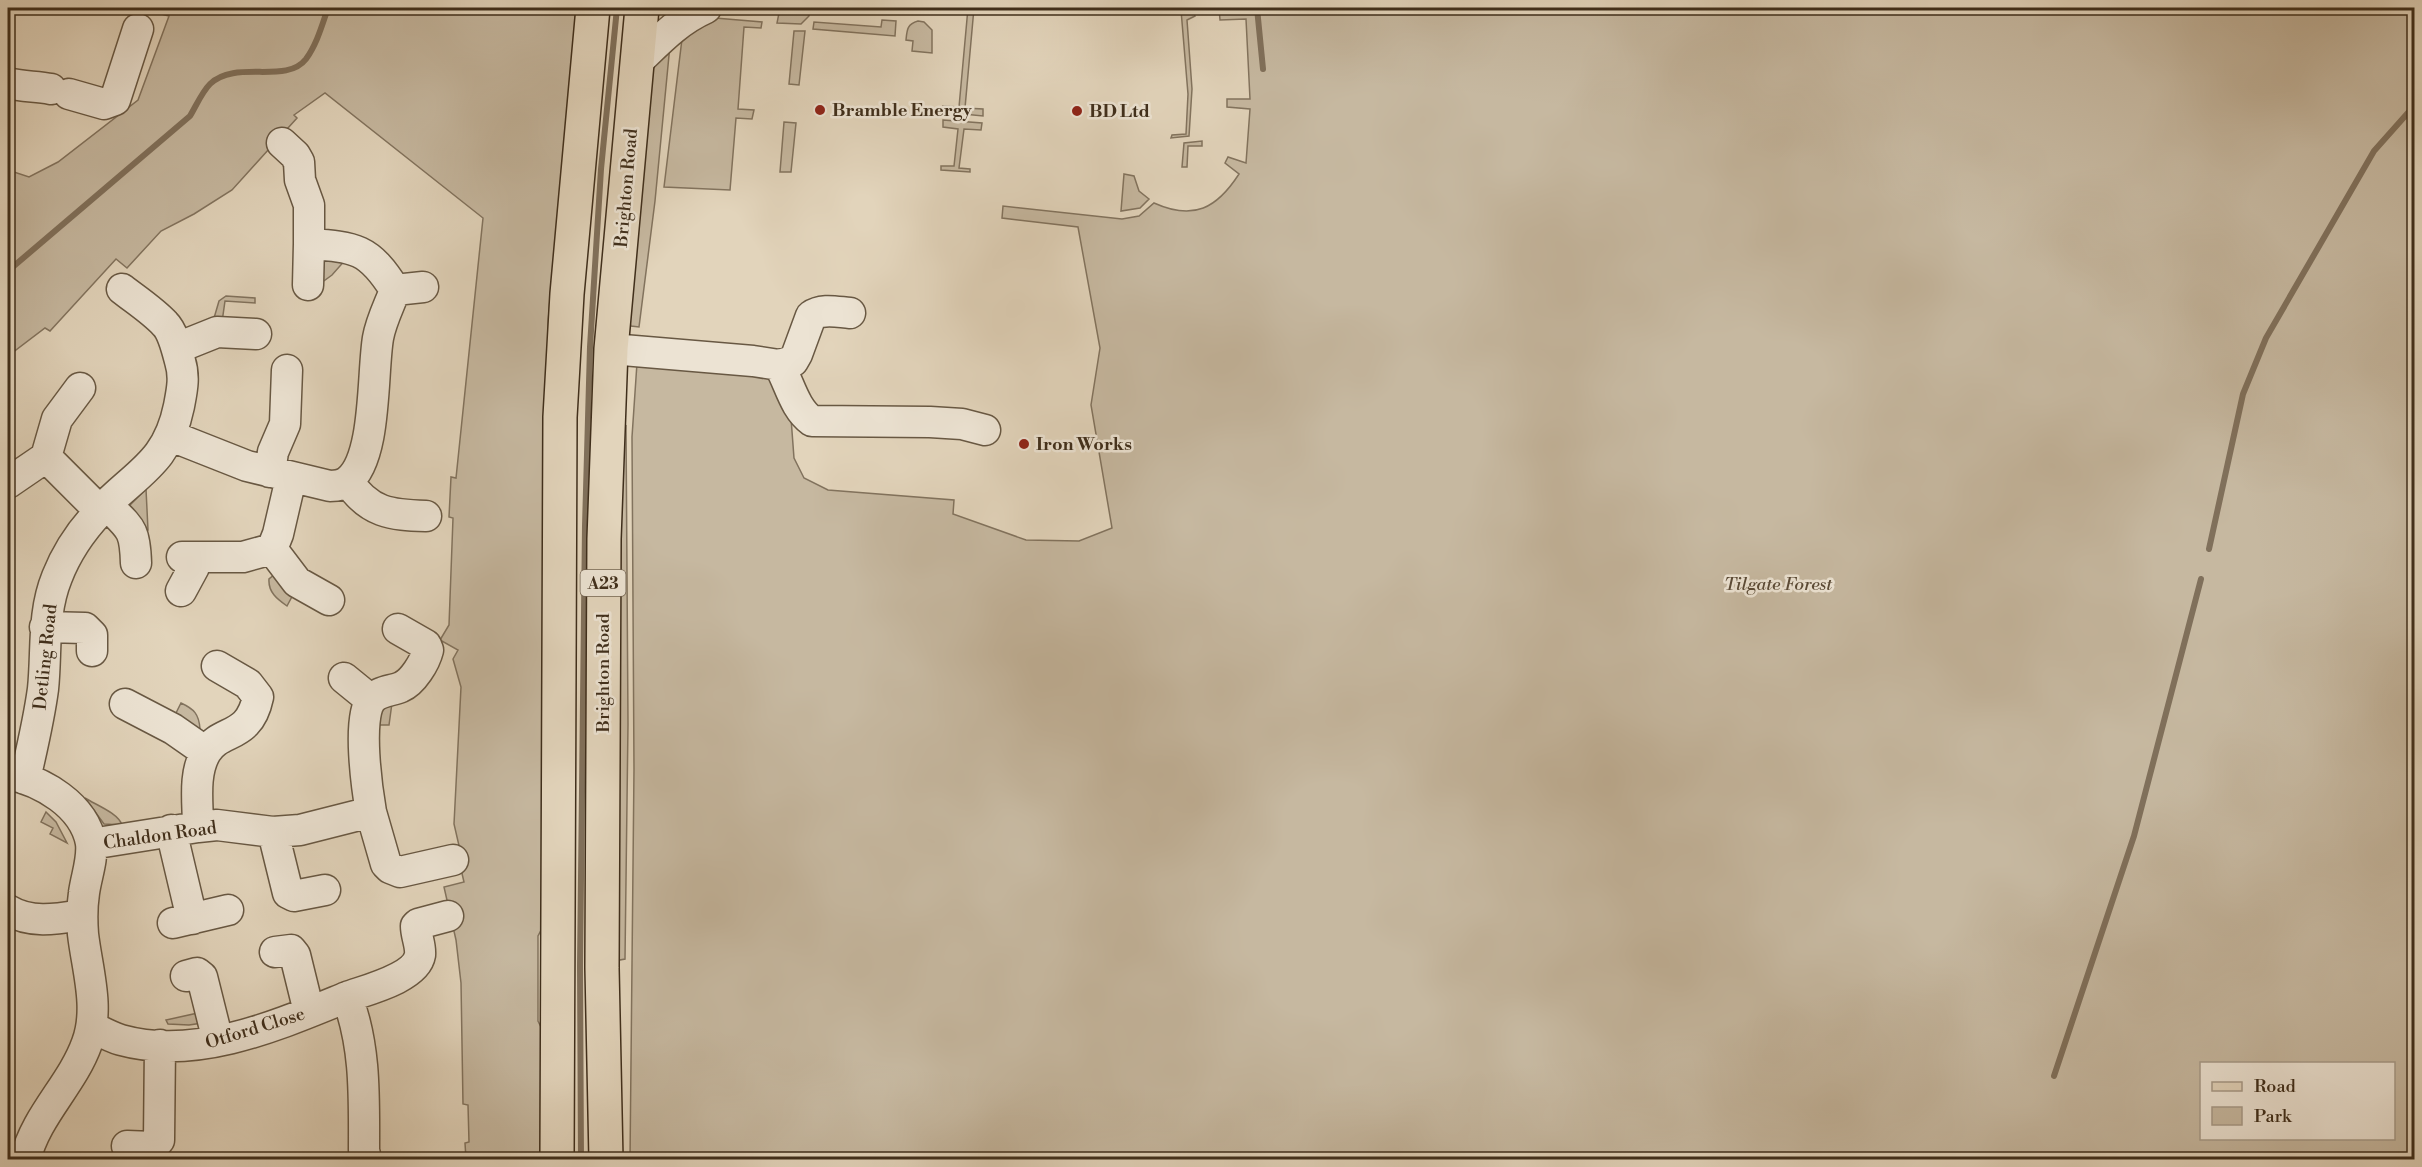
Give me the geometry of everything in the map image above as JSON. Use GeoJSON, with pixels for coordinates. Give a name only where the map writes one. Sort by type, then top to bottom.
{"type":"FeatureCollection","features":[{"type":"Feature","properties":{"kind":"main road","name":"A23"},"geometry":{"type":"LineString","coordinates":[[557,1160],[560,417],[567,294],[593,8]]}},
{"type":"Feature","properties":{"kind":"main road","name":"Brighton Road"},"geometry":{"type":"LineString","coordinates":[[606,1160],[602,968],[604,539],[611,349],[642,8]]}},
{"type":"Feature","properties":{"kind":"street"},"geometry":{"type":"LineString","coordinates":[[636,63],[665,33],[683,19],[706,8]]}},
{"type":"Feature","properties":{"kind":"street"},"geometry":{"type":"LineString","coordinates":[[38,89],[104,104],[115,100],[138,29]]}},
{"type":"Feature","properties":{"kind":"street"},"geometry":{"type":"LineString","coordinates":[[282,143],[299,162],[300,180],[309,205],[308,285]]}},
{"type":"Feature","properties":{"kind":"street"},"geometry":{"type":"LineString","coordinates":[[171,436],[221,457],[280,475],[330,486],[348,481],[356,472],[370,429],[378,335],[409,289],[387,276],[360,252],[350,247],[309,244]]}},
{"type":"Feature","properties":{"kind":"street"},"geometry":{"type":"LineString","coordinates":[[122,289],[172,337],[217,333],[256,334]]}},
{"type":"Feature","properties":{"kind":"street"},"geometry":{"type":"LineString","coordinates":[[611,349],[779,365],[793,361],[811,316],[816,312],[850,313]]}},
{"type":"Feature","properties":{"kind":"street","name":"Detling Road"},"geometry":{"type":"LineString","coordinates":[[16,776],[43,688],[45,627],[52,593],[63,564],[103,508],[150,466],[163,451],[171,436],[183,384],[182,369],[172,337]]}},
{"type":"Feature","properties":{"kind":"street"},"geometry":{"type":"LineString","coordinates":[[779,365],[803,415],[812,421],[930,422],[962,424],[985,430]]}},
{"type":"Feature","properties":{"kind":"street"},"geometry":{"type":"LineString","coordinates":[[272,549],[278,534],[280,475],[273,452],[285,424],[287,370]]}},
{"type":"Feature","properties":{"kind":"street"},"geometry":{"type":"LineString","coordinates":[[8,483],[46,457],[57,419],[80,388]]}},
{"type":"Feature","properties":{"kind":"street"},"geometry":{"type":"LineString","coordinates":[[46,457],[133,533],[136,564]]}},
{"type":"Feature","properties":{"kind":"street"},"geometry":{"type":"LineString","coordinates":[[348,481],[356,494],[380,510],[397,515],[426,516]]}},
{"type":"Feature","properties":{"kind":"street"},"geometry":{"type":"LineString","coordinates":[[181,591],[194,567],[188,557],[243,557],[272,549]]}},
{"type":"Feature","properties":{"kind":"street"},"geometry":{"type":"LineString","coordinates":[[272,549],[291,576],[304,587],[329,600]]}},
{"type":"Feature","properties":{"kind":"street"},"geometry":{"type":"LineString","coordinates":[[45,627],[85,628],[92,635],[92,651]]}},
{"type":"Feature","properties":{"kind":"street"},"geometry":{"type":"LineString","coordinates":[[398,629],[426,645],[428,650],[413,677],[400,688],[380,694],[371,700],[366,713],[364,748],[371,812],[386,864],[390,868],[400,872],[453,860]]}},
{"type":"Feature","properties":{"kind":"street"},"geometry":{"type":"LineString","coordinates":[[217,666],[248,684],[258,697],[245,725],[213,743],[206,752],[185,828],[183,921],[228,910]]}},
{"type":"Feature","properties":{"kind":"street"},"geometry":{"type":"LineString","coordinates":[[344,678],[371,700]]}},
{"type":"Feature","properties":{"kind":"street"},"geometry":{"type":"LineString","coordinates":[[125,704],[173,729],[206,752]]}},
{"type":"Feature","properties":{"kind":"street"},"geometry":{"type":"LineString","coordinates":[[16,776],[49,789],[66,803],[83,824],[91,844],[82,915],[90,979],[92,1027],[79,1061],[34,1134],[26,1160]]}},
{"type":"Feature","properties":{"kind":"street","name":"Chaldon Road"},"geometry":{"type":"LineString","coordinates":[[91,844],[185,828],[217,825],[273,832],[300,830],[371,812]]}},
{"type":"Feature","properties":{"kind":"street"},"geometry":{"type":"LineString","coordinates":[[273,832],[288,893],[294,896],[325,890]]}},
{"type":"Feature","properties":{"kind":"street"},"geometry":{"type":"LineString","coordinates":[[9,915],[43,920],[82,915]]}},
{"type":"Feature","properties":{"kind":"street","name":"Otford Close"},"geometry":{"type":"LineString","coordinates":[[92,1027],[119,1039],[160,1045],[200,1045],[218,1041],[309,1012],[392,980],[410,969],[418,959],[419,945],[416,926],[448,916]]}},
{"type":"Feature","properties":{"kind":"street"},"geometry":{"type":"LineString","coordinates":[[275,952],[291,950],[295,955],[309,1012]]}},
{"type":"Feature","properties":{"kind":"street"},"geometry":{"type":"LineString","coordinates":[[186,976],[197,973],[202,977],[218,1041]]}},
{"type":"Feature","properties":{"kind":"street"},"geometry":{"type":"LineString","coordinates":[[347,997],[361,1051],[366,1160]]}},
{"type":"Feature","properties":{"kind":"street"},"geometry":{"type":"LineString","coordinates":[[127,1146],[153,1147],[159,1140],[160,1045]]}},
{"type":"Feature","properties":{"kind":"green space"},"geometry":{"type":"Polygon","coordinates":[[[138,8],[585,8],[558,254],[548,319],[550,385],[547,919],[538,936],[538,1021],[546,1037],[546,1159],[466,1159],[465,1143],[469,1142],[468,1105],[463,1104],[461,983],[456,940],[444,887],[464,882],[460,865],[463,863],[454,824],[461,687],[453,659],[458,650],[440,640],[449,625],[453,518],[449,517],[451,477],[456,478],[483,218],[325,93],[294,115],[297,118],[232,190],[161,231],[127,268],[116,259],[50,331],[45,328],[8,356],[8,170],[29,177],[58,162],[138,100],[169,16],[138,8]]]}},
{"type":"Feature","properties":{"kind":"green space"},"geometry":{"type":"Polygon","coordinates":[[[780,8],[809,8],[809,16],[801,24],[777,23],[780,8]]]}},
{"type":"Feature","properties":{"kind":"green space"},"geometry":{"type":"Polygon","coordinates":[[[968,8],[974,8],[965,108],[983,109],[983,116],[943,112],[943,106],[959,107],[968,8]]]}},
{"type":"Feature","properties":{"kind":"green space","name":"Tilgate Forest"},"geometry":{"type":"Polygon","coordinates":[[[1219,8],[2414,8],[2414,1159],[630,1160],[634,769],[632,437],[637,363],[776,373],[791,418],[794,458],[804,478],[828,490],[954,500],[953,514],[1026,540],[1079,541],[1112,528],[1091,405],[1100,348],[1078,227],[1002,218],[1003,206],[1122,219],[1139,216],[1154,203],[1181,211],[1193,211],[1213,203],[1231,186],[1239,174],[1225,163],[1228,157],[1246,163],[1250,109],[1227,107],[1227,99],[1250,99],[1246,19],[1220,20],[1219,8]]]}},
{"type":"Feature","properties":{"kind":"green space"},"geometry":{"type":"Polygon","coordinates":[[[1181,10],[1193,10],[1195,16],[1187,20],[1192,89],[1189,136],[1171,138],[1172,135],[1186,134],[1188,94],[1181,10]]]}},
{"type":"Feature","properties":{"kind":"green space"},"geometry":{"type":"Polygon","coordinates":[[[715,18],[762,22],[761,28],[744,27],[738,109],[754,110],[752,119],[736,118],[730,190],[664,187],[682,39],[715,18]]]}},
{"type":"Feature","properties":{"kind":"green space"},"geometry":{"type":"Polygon","coordinates":[[[882,20],[896,21],[895,36],[813,29],[814,22],[881,27],[882,20]]]}},
{"type":"Feature","properties":{"kind":"green space"},"geometry":{"type":"Polygon","coordinates":[[[918,21],[924,22],[932,30],[932,53],[912,51],[913,41],[906,40],[908,28],[918,21]]]}},
{"type":"Feature","properties":{"kind":"green space"},"geometry":{"type":"Polygon","coordinates":[[[794,31],[805,31],[799,85],[789,84],[794,31]]]}},
{"type":"Feature","properties":{"kind":"green space"},"geometry":{"type":"Polygon","coordinates":[[[670,45],[655,201],[639,327],[631,326],[626,313],[647,70],[670,45]]]}},
{"type":"Feature","properties":{"kind":"green space"},"geometry":{"type":"Polygon","coordinates":[[[943,120],[982,123],[981,130],[964,129],[959,168],[970,169],[970,172],[941,170],[941,166],[954,166],[958,129],[943,127],[943,120]]]}},
{"type":"Feature","properties":{"kind":"green space"},"geometry":{"type":"Polygon","coordinates":[[[784,122],[796,123],[791,172],[780,172],[784,122]]]}},
{"type":"Feature","properties":{"kind":"green space"},"geometry":{"type":"Polygon","coordinates":[[[1202,141],[1202,146],[1188,146],[1187,167],[1182,167],[1184,143],[1202,141]]]}},
{"type":"Feature","properties":{"kind":"green space"},"geometry":{"type":"Polygon","coordinates":[[[1124,174],[1134,176],[1139,191],[1149,199],[1140,208],[1121,211],[1124,174]]]}},
{"type":"Feature","properties":{"kind":"green space"},"geometry":{"type":"Polygon","coordinates":[[[322,258],[347,258],[332,275],[321,283],[322,258]]]}},
{"type":"Feature","properties":{"kind":"green space"},"geometry":{"type":"Polygon","coordinates":[[[226,296],[255,298],[255,303],[225,301],[222,322],[214,318],[219,301],[226,296]]]}},
{"type":"Feature","properties":{"kind":"green space"},"geometry":{"type":"Polygon","coordinates":[[[626,425],[628,724],[625,959],[614,961],[617,462],[626,425]]]}},
{"type":"Feature","properties":{"kind":"green space"},"geometry":{"type":"Polygon","coordinates":[[[146,489],[148,530],[141,530],[123,512],[146,489]]]}},
{"type":"Feature","properties":{"kind":"green space"},"geometry":{"type":"Polygon","coordinates":[[[274,575],[295,591],[287,606],[270,588],[269,579],[274,575]]]}},
{"type":"Feature","properties":{"kind":"green space"},"geometry":{"type":"Polygon","coordinates":[[[181,703],[195,713],[200,729],[192,726],[176,713],[181,703]]]}},
{"type":"Feature","properties":{"kind":"green space"},"geometry":{"type":"Polygon","coordinates":[[[392,703],[389,725],[372,725],[373,715],[392,703]]]}},
{"type":"Feature","properties":{"kind":"green space"},"geometry":{"type":"Polygon","coordinates":[[[85,798],[111,813],[122,825],[104,824],[85,798]]]}},
{"type":"Feature","properties":{"kind":"green space"},"geometry":{"type":"Polygon","coordinates":[[[46,812],[56,822],[67,843],[50,834],[53,828],[41,822],[46,812]]]}},
{"type":"Feature","properties":{"kind":"green space"},"geometry":{"type":"Polygon","coordinates":[[[207,1011],[209,1022],[189,1025],[168,1024],[166,1020],[207,1011]]]}},
{"type":"Feature","properties":{"kind":"waterway"},"geometry":{"type":"LineString","coordinates":[[8,271],[190,116],[210,84],[233,73],[274,72],[297,67],[306,59],[313,47],[328,8]]}},
{"type":"Feature","properties":{"kind":"waterway"},"geometry":{"type":"LineString","coordinates":[[581,1160],[580,966],[585,526],[590,347],[601,169],[617,8]]}},
{"type":"Feature","properties":{"kind":"waterway"},"geometry":{"type":"LineString","coordinates":[[1257,8],[1263,69]]}},
{"type":"Feature","properties":{"kind":"waterway"},"geometry":{"type":"LineString","coordinates":[[2209,549],[2243,394],[2266,338],[2374,151],[2414,106]]}},
{"type":"Feature","properties":{"kind":"waterway"},"geometry":{"type":"LineString","coordinates":[[2054,1076],[2134,836],[2201,579]]}},
{"type":"Feature","properties":{"kind":"place","name":"Bramble Energy"},"geometry":{"type":"Point","coordinates":[820,110]}},
{"type":"Feature","properties":{"kind":"place","name":"BD Ltd"},"geometry":{"type":"Point","coordinates":[1077,111]}},
{"type":"Feature","properties":{"kind":"place","name":"Iron Works"},"geometry":{"type":"Point","coordinates":[1024,444]}}]}
